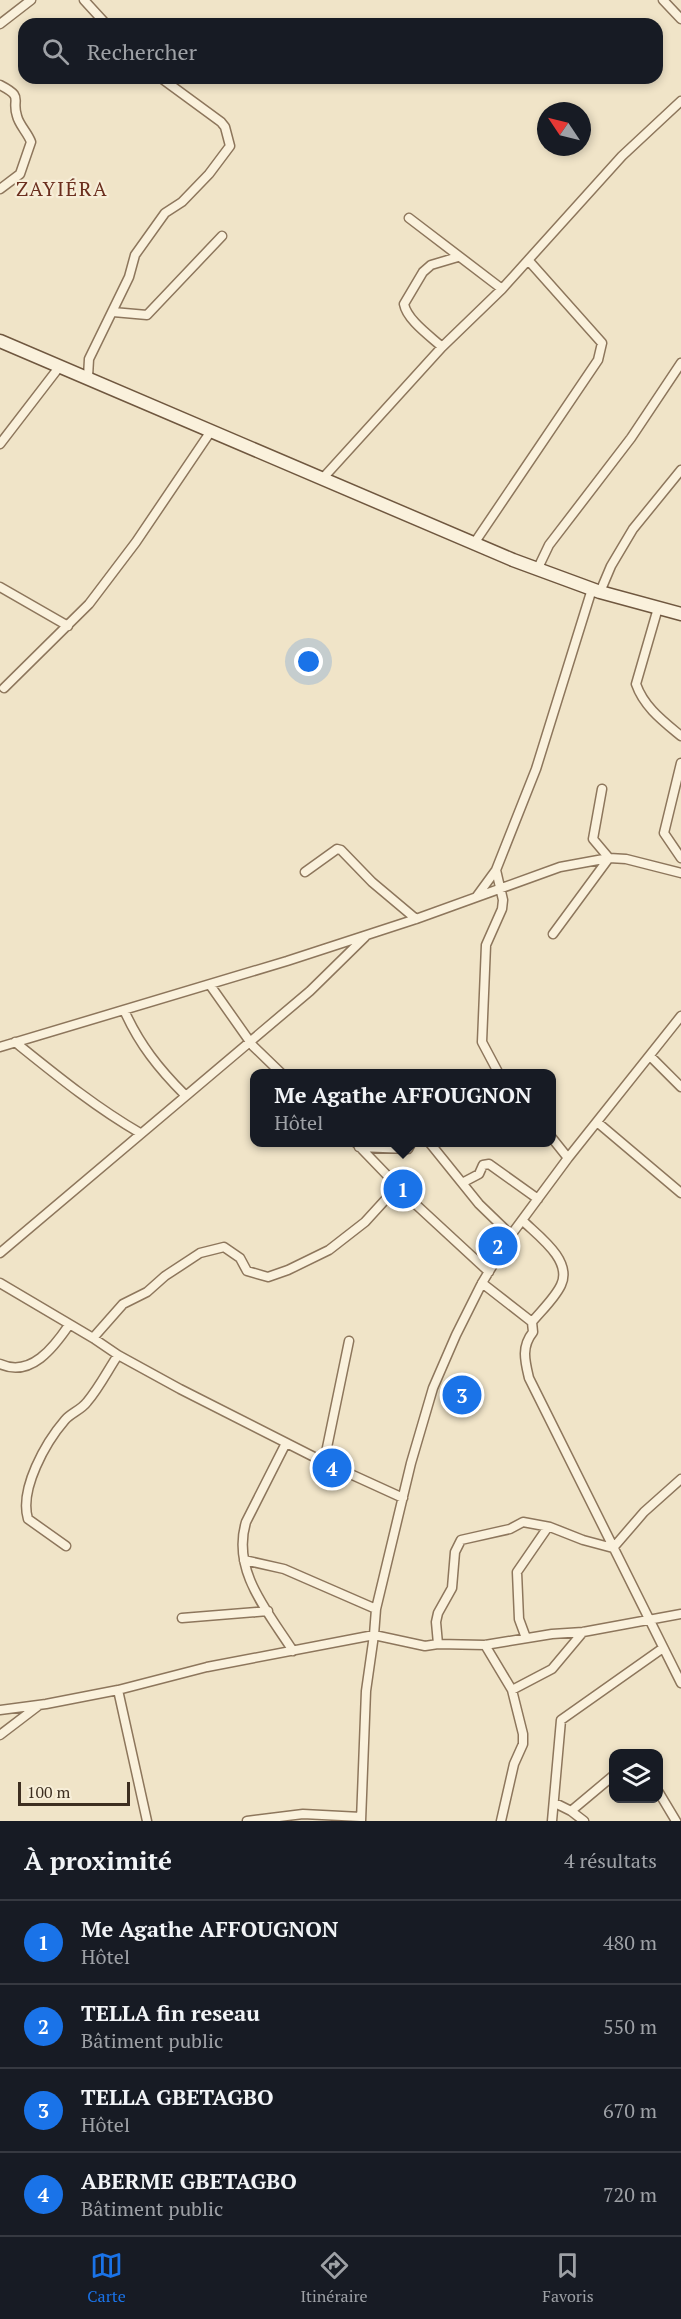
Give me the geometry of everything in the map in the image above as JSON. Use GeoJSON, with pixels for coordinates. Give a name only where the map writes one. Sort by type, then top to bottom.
{"type":"FeatureCollection","features":[{"type":"Feature","properties":{"kind":"main road"},"geometry":{"type":"LineString","coordinates":[[0,341],[88,376],[513,560],[596,591],[681,614]]}},
{"type":"Feature","properties":{"kind":"street"},"geometry":{"type":"LineString","coordinates":[[0,24],[31,0]]}},
{"type":"Feature","properties":{"kind":"street"},"geometry":{"type":"LineString","coordinates":[[84,0],[100,18]]}},
{"type":"Feature","properties":{"kind":"street"},"geometry":{"type":"LineString","coordinates":[[663,0],[681,18]]}},
{"type":"Feature","properties":{"kind":"street"},"geometry":{"type":"LineString","coordinates":[[88,376],[88,359],[129,277],[135,255],[165,213],[189,195],[209,174],[230,146],[221,122],[169,84]]}},
{"type":"Feature","properties":{"kind":"street"},"geometry":{"type":"LineString","coordinates":[[0,85],[14,94],[17,117],[31,141],[20,174],[0,189]]}},
{"type":"Feature","properties":{"kind":"street"},"geometry":{"type":"LineString","coordinates":[[322,478],[442,347],[502,290],[622,156],[681,101]]}},
{"type":"Feature","properties":{"kind":"street"},"geometry":{"type":"LineString","coordinates":[[409,218],[502,290]]}},
{"type":"Feature","properties":{"kind":"street"},"geometry":{"type":"LineString","coordinates":[[113,312],[147,315],[222,236]]}},
{"type":"Feature","properties":{"kind":"street"},"geometry":{"type":"LineString","coordinates":[[442,347],[413,318],[404,304],[423,272],[431,265],[458,257]]}},
{"type":"Feature","properties":{"kind":"street"},"geometry":{"type":"LineString","coordinates":[[475,542],[598,360],[602,343],[529,261]]}},
{"type":"Feature","properties":{"kind":"street"},"geometry":{"type":"LineString","coordinates":[[538,568],[549,545],[632,438],[681,363]]}},
{"type":"Feature","properties":{"kind":"street"},"geometry":{"type":"LineString","coordinates":[[0,444],[60,366]]}},
{"type":"Feature","properties":{"kind":"street"},"geometry":{"type":"LineString","coordinates":[[4,688],[89,604],[136,542],[211,431]]}},
{"type":"Feature","properties":{"kind":"street"},"geometry":{"type":"LineString","coordinates":[[477,896],[496,870],[536,769],[596,591],[633,529],[681,470]]}},
{"type":"Feature","properties":{"kind":"street"},"geometry":{"type":"LineString","coordinates":[[0,587],[68,626]]}},
{"type":"Feature","properties":{"kind":"street"},"geometry":{"type":"LineString","coordinates":[[658,608],[636,684],[648,707],[681,736]]}},
{"type":"Feature","properties":{"kind":"street"},"geometry":{"type":"LineString","coordinates":[[681,763],[664,833],[681,858]]}},
{"type":"Feature","properties":{"kind":"street"},"geometry":{"type":"LineString","coordinates":[[602,789],[593,839],[609,858]]}},
{"type":"Feature","properties":{"kind":"street"},"geometry":{"type":"LineString","coordinates":[[305,873],[337,849],[341,850],[372,882],[416,919]]}},
{"type":"Feature","properties":{"kind":"street"},"geometry":{"type":"LineString","coordinates":[[554,934],[609,858]]}},
{"type":"Feature","properties":{"kind":"street"},"geometry":{"type":"LineString","coordinates":[[0,1047],[210,985],[367,935],[560,867],[609,858],[626,859],[681,873]]}},
{"type":"Feature","properties":{"kind":"street"},"geometry":{"type":"LineString","coordinates":[[496,870],[503,900],[502,909],[486,945],[482,1042],[497,1069]]}},
{"type":"Feature","properties":{"kind":"street"},"geometry":{"type":"LineString","coordinates":[[0,1253],[309,991],[367,935]]}},
{"type":"Feature","properties":{"kind":"street"},"geometry":{"type":"LineString","coordinates":[[210,985],[249,1040],[277,1069]]}},
{"type":"Feature","properties":{"kind":"street"},"geometry":{"type":"LineString","coordinates":[[124,1010],[132,1029],[153,1062],[185,1095]]}},
{"type":"Feature","properties":{"kind":"street"},"geometry":{"type":"LineString","coordinates":[[247,1821],[303,1814],[361,1819],[366,1691],[376,1609],[411,1463],[433,1388],[482,1283],[511,1235],[568,1158],[681,1016]]}},
{"type":"Feature","properties":{"kind":"street"},"geometry":{"type":"LineString","coordinates":[[15,1042],[77,1092],[112,1117],[140,1133]]}},
{"type":"Feature","properties":{"kind":"street"},"geometry":{"type":"LineString","coordinates":[[650,1056],[681,1087]]}},
{"type":"Feature","properties":{"kind":"street"},"geometry":{"type":"LineString","coordinates":[[597,1122],[681,1193]]}},
{"type":"Feature","properties":{"kind":"street"},"geometry":{"type":"LineString","coordinates":[[556,1143],[568,1158]]}},
{"type":"Feature","properties":{"kind":"street"},"geometry":{"type":"LineString","coordinates":[[359,1147],[411,1200],[489,1272]]}},
{"type":"Feature","properties":{"kind":"street"},"geometry":{"type":"LineString","coordinates":[[382,1147],[408,1149],[409,1147]]}},
{"type":"Feature","properties":{"kind":"street"},"geometry":{"type":"LineString","coordinates":[[432,1147],[479,1204],[511,1235]]}},
{"type":"Feature","properties":{"kind":"street"},"geometry":{"type":"LineString","coordinates":[[462,1183],[479,1174],[483,1165],[489,1164],[538,1198]]}},
{"type":"Feature","properties":{"kind":"street"},"geometry":{"type":"LineString","coordinates":[[93,1338],[123,1304],[154,1287],[165,1276],[200,1253],[224,1247],[240,1258],[247,1271],[268,1277],[329,1250],[365,1222],[387,1199],[411,1200]]}},
{"type":"Feature","properties":{"kind":"street"},"geometry":{"type":"LineString","coordinates":[[522,1220],[554,1252],[562,1268],[562,1284],[532,1322],[533,1332],[524,1348],[529,1378],[681,1683]]}},
{"type":"Feature","properties":{"kind":"street"},"geometry":{"type":"LineString","coordinates":[[0,1283],[118,1355],[286,1443],[403,1498]]}},
{"type":"Feature","properties":{"kind":"street"},"geometry":{"type":"LineString","coordinates":[[482,1283],[532,1322]]}},
{"type":"Feature","properties":{"kind":"street"},"geometry":{"type":"LineString","coordinates":[[0,1364],[12,1368],[38,1361],[55,1346],[69,1325]]}},
{"type":"Feature","properties":{"kind":"street"},"geometry":{"type":"LineString","coordinates":[[324,1462],[349,1341]]}},
{"type":"Feature","properties":{"kind":"street"},"geometry":{"type":"LineString","coordinates":[[66,1546],[28,1519],[29,1484],[48,1445],[66,1419],[86,1404],[118,1355]]}},
{"type":"Feature","properties":{"kind":"street"},"geometry":{"type":"LineString","coordinates":[[286,1443],[243,1532],[245,1569],[252,1586],[293,1651]]}},
{"type":"Feature","properties":{"kind":"street"},"geometry":{"type":"LineString","coordinates":[[613,1548],[644,1512],[681,1479]]}},
{"type":"Feature","properties":{"kind":"street"},"geometry":{"type":"LineString","coordinates":[[438,1644],[436,1622],[438,1613],[452,1588],[456,1551],[461,1539],[510,1528],[523,1522],[548,1527],[613,1548]]}},
{"type":"Feature","properties":{"kind":"street"},"geometry":{"type":"LineString","coordinates":[[526,1638],[519,1619],[517,1572],[548,1527]]}},
{"type":"Feature","properties":{"kind":"street"},"geometry":{"type":"LineString","coordinates":[[244,1560],[284,1569],[376,1609]]}},
{"type":"Feature","properties":{"kind":"street"},"geometry":{"type":"LineString","coordinates":[[182,1618],[268,1611]]}},
{"type":"Feature","properties":{"kind":"street"},"geometry":{"type":"LineString","coordinates":[[0,1710],[118,1690],[207,1667],[374,1635],[417,1645],[485,1645],[583,1632],[681,1614]]}},
{"type":"Feature","properties":{"kind":"street"},"geometry":{"type":"LineString","coordinates":[[512,1690],[552,1669],[583,1632]]}},
{"type":"Feature","properties":{"kind":"street"},"geometry":{"type":"LineString","coordinates":[[485,1645],[512,1690],[523,1740],[514,1764],[501,1821]]}},
{"type":"Feature","properties":{"kind":"street"},"geometry":{"type":"LineString","coordinates":[[552,1821],[561,1720],[663,1647]]}},
{"type":"Feature","properties":{"kind":"street"},"geometry":{"type":"LineString","coordinates":[[118,1690],[147,1821]]}},
{"type":"Feature","properties":{"kind":"street"},"geometry":{"type":"LineString","coordinates":[[0,1735],[39,1705]]}},
{"type":"Feature","properties":{"kind":"street"},"geometry":{"type":"LineString","coordinates":[[571,1811],[609,1779]]}},
{"type":"Feature","properties":{"kind":"street"},"geometry":{"type":"LineString","coordinates":[[663,1800],[674,1821]]}},
{"type":"Feature","properties":{"kind":"street"},"geometry":{"type":"LineString","coordinates":[[555,1803],[584,1821]]}},
{"type":"Feature","properties":{"kind":"place","name":"Me Agathe AFFOUGNON"},"geometry":{"type":"Point","coordinates":[403,1189]}},
{"type":"Feature","properties":{"kind":"place","name":"TELLA fin reseau"},"geometry":{"type":"Point","coordinates":[498,1246]}},
{"type":"Feature","properties":{"kind":"place","name":"TELLA GBETAGBO"},"geometry":{"type":"Point","coordinates":[462,1395]}},
{"type":"Feature","properties":{"kind":"place","name":"ABERME GBETAGBO"},"geometry":{"type":"Point","coordinates":[332,1468]}},
{"type":"Feature","properties":{"kind":"district","name":"ZAYIÉRA"},"geometry":{"type":"Point","coordinates":[62,188]}}]}
